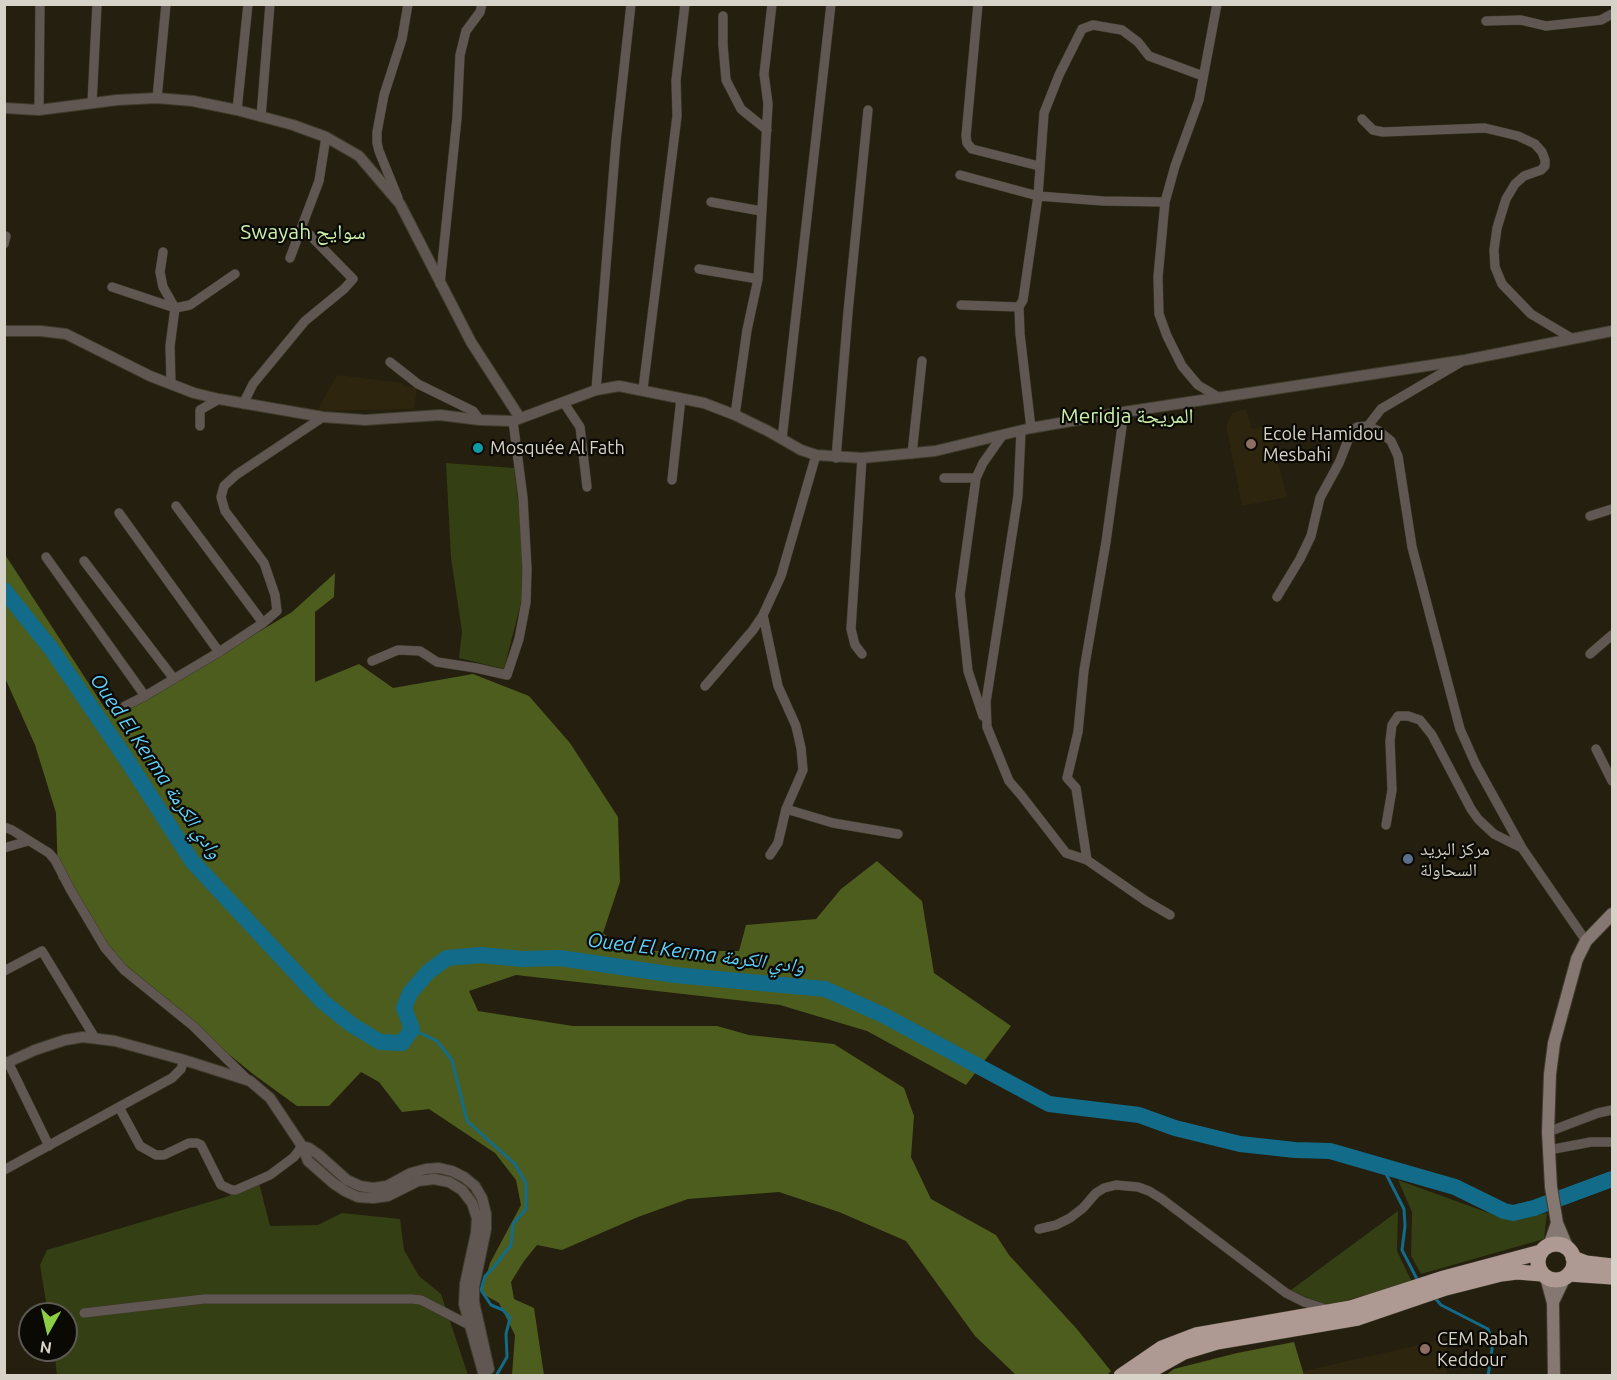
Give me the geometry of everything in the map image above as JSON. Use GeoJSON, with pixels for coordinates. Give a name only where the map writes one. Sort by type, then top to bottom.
{"type":"FeatureCollection","features":[{"type":"Feature","properties":{"kind":"highway"},"geometry":{"type":"LineString","coordinates":[[1141,1376],[1169,1359],[1200,1347],[1358,1318],[1445,1283],[1559,1245],[1586,1263],[1612,1266]]}},
{"type":"Feature","properties":{"kind":"highway"},"geometry":{"type":"LineString","coordinates":[[1544,1275],[1538,1261],[1545,1249]]}},
{"type":"Feature","properties":{"kind":"highway"},"geometry":{"type":"LineString","coordinates":[[1567,1276],[1573,1266],[1570,1253]]}},
{"type":"Feature","properties":{"kind":"highway"},"geometry":{"type":"LineString","coordinates":[[1445,1283],[1509,1273],[1544,1275],[1555,1280],[1567,1276],[1612,1277]]}},
{"type":"Feature","properties":{"kind":"highway"},"geometry":{"type":"LineString","coordinates":[[1121,1376],[1155,1352],[1196,1335],[1412,1295]]}},
{"type":"Feature","properties":{"kind":"main road"},"geometry":{"type":"LineString","coordinates":[[1570,1253],[1557,1223],[1551,1186],[1548,1132],[1550,1074],[1554,1043],[1577,959],[1586,941],[1612,914]]}},
{"type":"Feature","properties":{"kind":"main road"},"geometry":{"type":"LineString","coordinates":[[1545,1249],[1557,1223]]}},
{"type":"Feature","properties":{"kind":"main road"},"geometry":{"type":"LineString","coordinates":[[1544,1275],[1551,1290],[1553,1304],[1554,1376]]}},
{"type":"Feature","properties":{"kind":"main road"},"geometry":{"type":"LineString","coordinates":[[1553,1304],[1567,1276]]}},
{"type":"Feature","properties":{"kind":"street"},"geometry":{"type":"LineString","coordinates":[[39,110],[40,4]]}},
{"type":"Feature","properties":{"kind":"street"},"geometry":{"type":"LineString","coordinates":[[92,102],[98,4]]}},
{"type":"Feature","properties":{"kind":"street"},"geometry":{"type":"LineString","coordinates":[[157,98],[166,4]]}},
{"type":"Feature","properties":{"kind":"street"},"geometry":{"type":"LineString","coordinates":[[237,110],[248,4]]}},
{"type":"Feature","properties":{"kind":"street"},"geometry":{"type":"LineString","coordinates":[[261,117],[270,4]]}},
{"type":"Feature","properties":{"kind":"street"},"geometry":{"type":"LineString","coordinates":[[372,661],[398,650],[420,651],[437,662],[507,675],[519,639],[526,602],[527,569],[517,419],[471,342],[440,284],[400,204],[377,143],[384,95],[402,39],[408,4]]}},
{"type":"Feature","properties":{"kind":"street"},"geometry":{"type":"LineString","coordinates":[[440,284],[458,118],[460,56],[466,31],[480,12],[482,4]]}},
{"type":"Feature","properties":{"kind":"street"},"geometry":{"type":"LineString","coordinates":[[596,390],[616,141],[631,4]]}},
{"type":"Feature","properties":{"kind":"street"},"geometry":{"type":"LineString","coordinates":[[643,389],[676,127],[676,80],[685,4]]}},
{"type":"Feature","properties":{"kind":"street"},"geometry":{"type":"LineString","coordinates":[[735,415],[747,330],[758,279],[768,104],[764,74],[772,4]]}},
{"type":"Feature","properties":{"kind":"street"},"geometry":{"type":"LineString","coordinates":[[782,438],[831,4]]}},
{"type":"Feature","properties":{"kind":"street"},"geometry":{"type":"LineString","coordinates":[[978,4],[967,143],[972,149],[1039,166]]}},
{"type":"Feature","properties":{"kind":"street"},"geometry":{"type":"LineString","coordinates":[[1217,4],[1198,100],[1175,166],[1166,202],[1158,277],[1159,314],[1182,366],[1198,384],[1220,398]]}},
{"type":"Feature","properties":{"kind":"street"},"geometry":{"type":"LineString","coordinates":[[1486,21],[1521,20],[1546,26],[1601,20],[1612,14]]}},
{"type":"Feature","properties":{"kind":"street"},"geometry":{"type":"LineString","coordinates":[[723,16],[726,80],[741,109],[766,130]]}},
{"type":"Feature","properties":{"kind":"street"},"geometry":{"type":"LineString","coordinates":[[987,727],[986,702],[1026,430],[1020,308],[1038,196],[1044,114],[1059,75],[1082,29],[1093,25],[1122,30],[1138,42],[1149,56],[1203,76]]}},
{"type":"Feature","properties":{"kind":"street"},"geometry":{"type":"LineString","coordinates":[[4,108],[39,110],[92,102],[157,98],[193,101],[237,110],[326,138],[359,156],[400,204]]}},
{"type":"Feature","properties":{"kind":"street"},"geometry":{"type":"LineString","coordinates":[[836,458],[868,110]]}},
{"type":"Feature","properties":{"kind":"street"},"geometry":{"type":"LineString","coordinates":[[1362,119],[1373,130],[1383,132],[1485,128],[1518,136],[1535,144],[1542,152],[1545,166],[1541,170],[1524,176],[1515,184],[1506,199],[1497,228],[1494,250],[1495,267],[1502,284],[1531,314],[1573,339]]}},
{"type":"Feature","properties":{"kind":"street"},"geometry":{"type":"LineString","coordinates":[[290,258],[320,181],[326,138]]}},
{"type":"Feature","properties":{"kind":"street"},"geometry":{"type":"LineString","coordinates":[[960,175],[1038,196],[1103,201],[1166,202]]}},
{"type":"Feature","properties":{"kind":"street"},"geometry":{"type":"LineString","coordinates":[[711,202],[761,211]]}},
{"type":"Feature","properties":{"kind":"street"},"geometry":{"type":"LineString","coordinates":[[243,404],[253,384],[306,321],[353,279],[302,227]]}},
{"type":"Feature","properties":{"kind":"street"},"geometry":{"type":"LineString","coordinates":[[164,252],[160,272],[162,287],[176,308],[170,346],[171,384]]}},
{"type":"Feature","properties":{"kind":"street"},"geometry":{"type":"LineString","coordinates":[[699,269],[758,279]]}},
{"type":"Feature","properties":{"kind":"street"},"geometry":{"type":"LineString","coordinates":[[112,287],[148,301],[176,308],[190,305],[235,274]]}},
{"type":"Feature","properties":{"kind":"street"},"geometry":{"type":"LineString","coordinates":[[961,305],[1020,308]]}},
{"type":"Feature","properties":{"kind":"street"},"geometry":{"type":"LineString","coordinates":[[4,331],[66,334],[150,376],[194,393],[243,404],[323,417],[364,420],[440,415],[480,420],[517,419],[596,390],[618,386],[643,389],[704,403],[735,415],[801,450],[816,455],[862,458],[934,451],[1026,430],[1124,412],[1465,360],[1612,331]]}},
{"type":"Feature","properties":{"kind":"street"},"geometry":{"type":"LineString","coordinates":[[1368,426],[1381,409],[1465,360]]}},
{"type":"Feature","properties":{"kind":"street"},"geometry":{"type":"LineString","coordinates":[[912,453],[922,361]]}},
{"type":"Feature","properties":{"kind":"street"},"geometry":{"type":"LineString","coordinates":[[390,363],[418,384],[472,411],[480,420]]}},
{"type":"Feature","properties":{"kind":"street"},"geometry":{"type":"LineString","coordinates":[[672,480],[681,398]]}},
{"type":"Feature","properties":{"kind":"street"},"geometry":{"type":"LineString","coordinates":[[200,426],[200,411],[219,399]]}},
{"type":"Feature","properties":{"kind":"street"},"geometry":{"type":"LineString","coordinates":[[564,403],[580,427],[587,488]]}},
{"type":"Feature","properties":{"kind":"street"},"geometry":{"type":"LineString","coordinates":[[1087,860],[1076,788],[1067,778],[1078,732],[1084,670],[1124,412]]}},
{"type":"Feature","properties":{"kind":"street"},"geometry":{"type":"LineString","coordinates":[[124,706],[219,652],[277,611],[275,595],[264,563],[225,511],[220,497],[224,486],[236,475],[323,417]]}},
{"type":"Feature","properties":{"kind":"street"},"geometry":{"type":"LineString","coordinates":[[1277,597],[1311,536],[1320,498],[1339,463],[1352,430],[1368,426],[1379,431],[1391,441],[1398,456],[1412,547],[1460,729],[1476,765],[1522,848],[1586,941]]}},
{"type":"Feature","properties":{"kind":"street"},"geometry":{"type":"LineString","coordinates":[[1002,436],[983,463],[976,478],[960,595],[968,671],[987,727],[1008,781],[1066,853],[1087,860],[1170,915]]}},
{"type":"Feature","properties":{"kind":"street"},"geometry":{"type":"LineString","coordinates":[[705,687],[763,615],[781,576],[816,455]]}},
{"type":"Feature","properties":{"kind":"street"},"geometry":{"type":"LineString","coordinates":[[862,458],[850,629],[855,645],[862,654]]}},
{"type":"Feature","properties":{"kind":"street"},"geometry":{"type":"LineString","coordinates":[[944,478],[976,478]]}},
{"type":"Feature","properties":{"kind":"street"},"geometry":{"type":"LineString","coordinates":[[176,506],[263,623]]}},
{"type":"Feature","properties":{"kind":"street"},"geometry":{"type":"LineString","coordinates":[[1590,516],[1612,509]]}},
{"type":"Feature","properties":{"kind":"street"},"geometry":{"type":"LineString","coordinates":[[119,513],[219,652]]}},
{"type":"Feature","properties":{"kind":"street"},"geometry":{"type":"LineString","coordinates":[[46,557],[145,696]]}},
{"type":"Feature","properties":{"kind":"street"},"geometry":{"type":"LineString","coordinates":[[84,561],[174,679]]}},
{"type":"Feature","properties":{"kind":"street"},"geometry":{"type":"LineString","coordinates":[[763,615],[778,686],[796,726],[803,770],[786,809],[778,843],[770,855]]}},
{"type":"Feature","properties":{"kind":"street"},"geometry":{"type":"LineString","coordinates":[[1590,654],[1612,634]]}},
{"type":"Feature","properties":{"kind":"street"},"geometry":{"type":"LineString","coordinates":[[1386,825],[1392,790],[1390,741],[1392,725],[1398,716],[1408,716],[1420,720],[1432,735],[1478,819],[1494,834],[1522,848]]}},
{"type":"Feature","properties":{"kind":"street"},"geometry":{"type":"LineString","coordinates":[[1596,749],[1612,781]]}},
{"type":"Feature","properties":{"kind":"street"},"geometry":{"type":"LineString","coordinates":[[786,809],[833,823],[898,834]]}},
{"type":"Feature","properties":{"kind":"street"},"geometry":{"type":"LineString","coordinates":[[4,827],[49,853],[56,860],[70,889],[105,948],[123,970],[192,1025],[270,1098],[302,1146],[308,1161],[333,1183],[358,1197],[373,1198],[388,1196],[418,1181],[434,1179],[449,1182],[462,1190],[472,1203],[477,1218],[464,1294],[469,1325],[484,1376]]}},
{"type":"Feature","properties":{"kind":"street"},"geometry":{"type":"LineString","coordinates":[[4,848],[28,841]]}},
{"type":"Feature","properties":{"kind":"street"},"geometry":{"type":"LineString","coordinates":[[4,971],[42,951],[95,1038]]}},
{"type":"Feature","properties":{"kind":"street"},"geometry":{"type":"LineString","coordinates":[[49,1146],[6,1063],[65,1040],[83,1037],[115,1041],[250,1081]]}},
{"type":"Feature","properties":{"kind":"street"},"geometry":{"type":"LineString","coordinates":[[4,1170],[172,1078],[181,1069],[184,1060]]}},
{"type":"Feature","properties":{"kind":"street"},"geometry":{"type":"LineString","coordinates":[[119,1107],[140,1146],[156,1155],[164,1155],[189,1143],[201,1144],[222,1185],[232,1190],[270,1175],[294,1157],[302,1146]]}},
{"type":"Feature","properties":{"kind":"street"},"geometry":{"type":"LineString","coordinates":[[1548,1132],[1612,1110]]}},
{"type":"Feature","properties":{"kind":"street"},"geometry":{"type":"LineString","coordinates":[[1549,1150],[1591,1142],[1612,1142]]}},
{"type":"Feature","properties":{"kind":"street"},"geometry":{"type":"LineString","coordinates":[[302,1146],[309,1148],[347,1180],[360,1186],[373,1188],[387,1186],[411,1173],[439,1168],[452,1171],[475,1186],[482,1198],[486,1214],[486,1229],[474,1287],[474,1302],[491,1376]]}},
{"type":"Feature","properties":{"kind":"street"},"geometry":{"type":"LineString","coordinates":[[1039,1229],[1056,1225],[1070,1218],[1083,1208],[1096,1192],[1104,1188],[1116,1185],[1149,1191],[1293,1297],[1334,1311]]}},
{"type":"Feature","properties":{"kind":"street"},"geometry":{"type":"LineString","coordinates":[[84,1313],[204,1299],[412,1299],[421,1300],[481,1330]]}},
{"type":"Feature","properties":{"kind":"shaded area"},"geometry":{"type":"Polygon","coordinates":[[[337,375],[403,383],[403,386],[417,388],[414,409],[317,411],[337,375]]]}},
{"type":"Feature","properties":{"kind":"shaded area","name":"Ecole Hamidou Mesbahi"},"geometry":{"type":"Polygon","coordinates":[[[1246,409],[1252,429],[1269,425],[1287,497],[1242,506],[1226,426],[1232,413],[1246,409]]]}},
{"type":"Feature","properties":{"kind":"shaded area","name":"CEM Rabah Keddour"},"geometry":{"type":"Polygon","coordinates":[[[1445,1339],[1449,1358],[1444,1359],[1448,1375],[1304,1376],[1303,1371],[1445,1339]]]}},
{"type":"Feature","properties":{"kind":"green space"},"geometry":{"type":"Polygon","coordinates":[[[446,463],[514,468],[523,560],[522,599],[504,669],[459,658],[462,632],[451,558],[446,463]]]}},
{"type":"Feature","properties":{"kind":"green space"},"geometry":{"type":"Polygon","coordinates":[[[4,553],[106,710],[131,708],[292,612],[335,573],[334,597],[315,612],[315,682],[359,664],[393,688],[473,674],[529,696],[570,743],[618,817],[620,882],[603,933],[624,951],[739,951],[746,925],[816,919],[841,889],[877,861],[922,901],[934,973],[1011,1026],[966,1085],[867,1031],[780,1005],[516,975],[469,991],[478,1011],[573,1026],[717,1026],[749,1035],[834,1044],[904,1088],[914,1116],[911,1157],[931,1199],[996,1235],[1009,1255],[1076,1328],[1111,1371],[1106,1376],[1016,1375],[975,1336],[906,1241],[839,1212],[779,1192],[688,1199],[638,1217],[562,1250],[537,1245],[511,1282],[514,1299],[534,1308],[544,1375],[512,1375],[515,1335],[499,1303],[481,1293],[490,1263],[521,1205],[516,1180],[495,1153],[429,1109],[402,1112],[379,1082],[361,1072],[329,1106],[297,1106],[253,1074],[117,963],[58,878],[56,813],[35,745],[5,678],[4,553]]]}},
{"type":"Feature","properties":{"kind":"green space"},"geometry":{"type":"Polygon","coordinates":[[[1398,1180],[1508,1220],[1547,1213],[1544,1239],[1421,1274],[1411,1256],[1412,1212],[1398,1180]]]}},
{"type":"Feature","properties":{"kind":"green space"},"geometry":{"type":"Polygon","coordinates":[[[259,1183],[270,1226],[318,1225],[342,1213],[400,1219],[404,1250],[419,1276],[441,1294],[468,1375],[57,1375],[55,1362],[78,1362],[78,1302],[46,1302],[40,1265],[47,1250],[226,1197],[259,1183]]]}},
{"type":"Feature","properties":{"kind":"green space"},"geometry":{"type":"Polygon","coordinates":[[[1398,1211],[1397,1251],[1412,1282],[1331,1305],[1291,1290],[1398,1211]]]}},
{"type":"Feature","properties":{"kind":"green space"},"geometry":{"type":"Polygon","coordinates":[[[1294,1342],[1304,1375],[1166,1375],[1174,1369],[1294,1342]]]}},
{"type":"Feature","properties":{"kind":"waterway","name":"Oued El Kerma وادي الكرمة"},"geometry":{"type":"LineString","coordinates":[[4,590],[52,650],[192,861],[323,1002],[352,1025],[380,1042],[402,1043],[412,1029],[404,1008],[410,993],[428,972],[447,958],[481,955],[522,959],[560,958],[675,975],[825,989],[883,1015],[1049,1104],[1139,1115],[1175,1128],[1240,1144],[1330,1151],[1455,1187],[1504,1211],[1513,1213],[1534,1208],[1612,1179]]}},
{"type":"Feature","properties":{"kind":"waterway"},"geometry":{"type":"LineString","coordinates":[[412,1029],[437,1041],[452,1060],[467,1121],[515,1164],[526,1183],[526,1209],[513,1224],[511,1245],[485,1276],[481,1290],[491,1305],[503,1310],[510,1318],[506,1334],[507,1357],[496,1376]]}},
{"type":"Feature","properties":{"kind":"waterway"},"geometry":{"type":"LineString","coordinates":[[1382,1166],[1404,1209],[1405,1226],[1402,1250],[1418,1281]]}},
{"type":"Feature","properties":{"kind":"waterway"},"geometry":{"type":"LineString","coordinates":[[1435,1298],[1441,1305],[1488,1329],[1493,1342],[1488,1376]]}},
{"type":"Feature","properties":{"kind":"place","name":"Ecole Hamidou Mesbahi"},"geometry":{"type":"Point","coordinates":[1251,444]}},
{"type":"Feature","properties":{"kind":"place","name":"Mosquée Al Fath"},"geometry":{"type":"Point","coordinates":[478,448]}},
{"type":"Feature","properties":{"kind":"place","name":"مركز البريد السحاولة"},"geometry":{"type":"Point","coordinates":[1408,859]}},
{"type":"Feature","properties":{"kind":"place","name":"CEM Rabah Keddour"},"geometry":{"type":"Point","coordinates":[1425,1349]}},
{"type":"Feature","properties":{"kind":"district","name":"Swayah سوايح"},"geometry":{"type":"Point","coordinates":[303,232]}},
{"type":"Feature","properties":{"kind":"district","name":"Meridja المريجة"},"geometry":{"type":"Point","coordinates":[1127,416]}}]}
